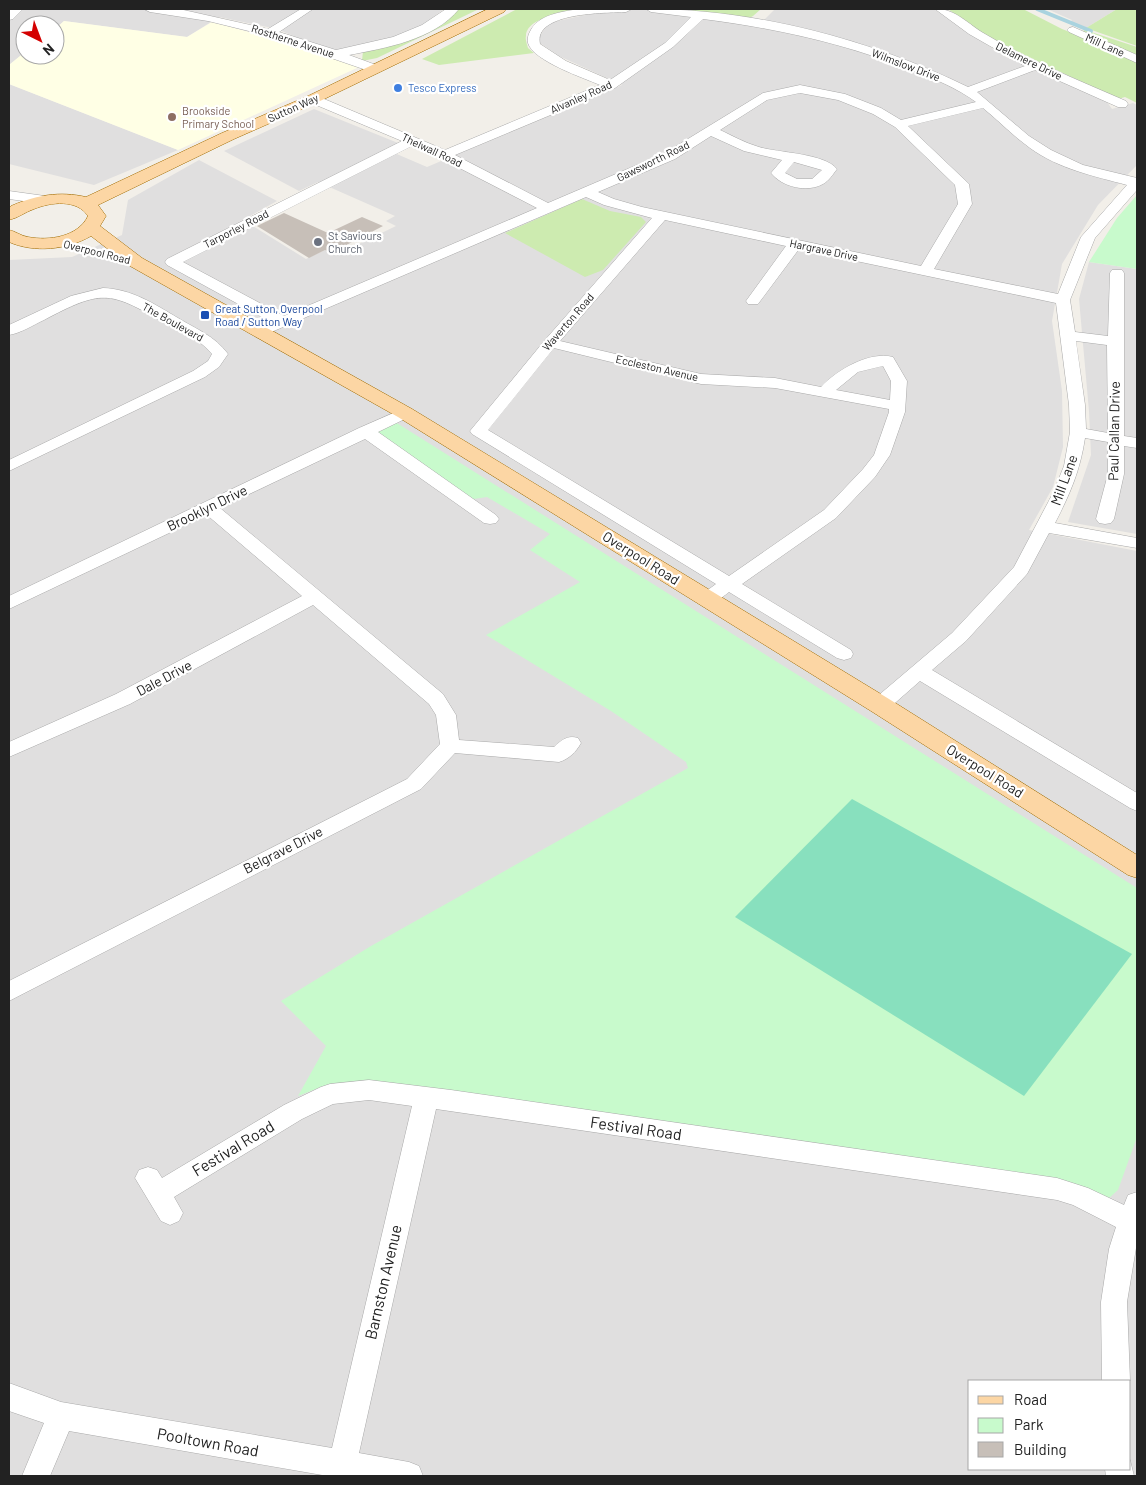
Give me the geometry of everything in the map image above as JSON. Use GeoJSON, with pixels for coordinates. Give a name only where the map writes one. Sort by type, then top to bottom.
{"type":"FeatureCollection","features":[{"type":"Feature","properties":{"kind":"main road","name":"Sutton Way"},"geometry":{"type":"LineString","coordinates":[[86,204],[228,136],[313,99],[499,9]]}},
{"type":"Feature","properties":{"kind":"main road"},"geometry":{"type":"LineString","coordinates":[[9,216],[28,204],[61,199],[86,204],[94,209],[97,216],[91,227],[81,234],[58,242],[26,242],[10,237]]}},
{"type":"Feature","properties":{"kind":"main road","name":"Overpool Road"},"geometry":{"type":"LineString","coordinates":[[91,227],[136,262],[262,331],[404,413],[880,705],[1137,868]]}},
{"type":"Feature","properties":{"kind":"main road","name":"Overpool Road"},"geometry":{"type":"LineString","coordinates":[[58,242],[136,262]]}},
{"type":"Feature","properties":{"kind":"street"},"geometry":{"type":"LineString","coordinates":[[9,17],[17,9]]}},
{"type":"Feature","properties":{"kind":"street","name":"Rostherne Avenue"},"geometry":{"type":"LineString","coordinates":[[156,9],[210,18],[271,32],[375,69]]}},
{"type":"Feature","properties":{"kind":"street"},"geometry":{"type":"LineString","coordinates":[[271,32],[308,9]]}},
{"type":"Feature","properties":{"kind":"street"},"geometry":{"type":"LineString","coordinates":[[335,54],[381,45],[414,34],[435,23],[452,9]]}},
{"type":"Feature","properties":{"kind":"street"},"geometry":{"type":"LineString","coordinates":[[611,85],[546,55],[536,48],[533,41],[535,30],[544,22],[563,16],[592,11],[626,9]]}},
{"type":"Feature","properties":{"kind":"street","name":"Wilmslow Drive"},"geometry":{"type":"LineString","coordinates":[[651,9],[701,14],[750,22],[799,32],[879,54],[923,70],[967,91],[1046,153],[1076,166],[1136,182]]}},
{"type":"Feature","properties":{"kind":"street","name":"Delamere Drive"},"geometry":{"type":"LineString","coordinates":[[941,9],[1017,58],[1122,104]]}},
{"type":"Feature","properties":{"kind":"street"},"geometry":{"type":"LineString","coordinates":[[750,22],[760,13]]}},
{"type":"Feature","properties":{"kind":"street","name":"Alvanley Road"},"geometry":{"type":"LineString","coordinates":[[444,155],[611,85],[670,45],[701,14]]}},
{"type":"Feature","properties":{"kind":"street","name":"Mill Lane"},"geometry":{"type":"LineString","coordinates":[[1073,30],[1137,59]]}},
{"type":"Feature","properties":{"kind":"street"},"geometry":{"type":"LineString","coordinates":[[967,91],[1036,66]]}},
{"type":"Feature","properties":{"kind":"street","name":"Gawsworth Road"},"geometry":{"type":"LineString","coordinates":[[262,331],[670,156],[764,97],[800,89],[841,97],[877,111],[899,124],[962,184],[965,204],[926,272]]}},
{"type":"Feature","properties":{"kind":"street","name":"Thelwall Road"},"geometry":{"type":"LineString","coordinates":[[313,99],[444,155],[547,208]]}},
{"type":"Feature","properties":{"kind":"street"},"geometry":{"type":"LineString","coordinates":[[899,124],[984,104]]}},
{"type":"Feature","properties":{"kind":"street"},"geometry":{"type":"LineString","coordinates":[[711,131],[753,150],[790,158]]}},
{"type":"Feature","properties":{"kind":"street","name":"Tarporley Road"},"geometry":{"type":"LineString","coordinates":[[283,322],[172,262],[412,141]]}},
{"type":"Feature","properties":{"kind":"street","name":"Mill Lane"},"geometry":{"type":"LineString","coordinates":[[880,705],[959,637],[1021,570],[1062,493],[1072,466],[1078,432],[1077,405],[1063,300],[1088,237],[1136,182]]}},
{"type":"Feature","properties":{"kind":"street","name":"Hargrave Drive"},"geometry":{"type":"LineString","coordinates":[[587,192],[609,202],[660,216],[1063,300]]}},
{"type":"Feature","properties":{"kind":"street"},"geometry":{"type":"LineString","coordinates":[[9,195],[45,200]]}},
{"type":"Feature","properties":{"kind":"street","name":"Waverton Road"},"geometry":{"type":"LineString","coordinates":[[478,431],[550,343],[660,216]]}},
{"type":"Feature","properties":{"kind":"street"},"geometry":{"type":"LineString","coordinates":[[753,301],[795,244]]}},
{"type":"Feature","properties":{"kind":"street","name":"Paul Callan Drive"},"geometry":{"type":"LineString","coordinates":[[1105,519],[1116,474],[1115,342],[1117,273]]}},
{"type":"Feature","properties":{"kind":"street","name":"The Boulevard"},"geometry":{"type":"LineString","coordinates":[[9,331],[82,297],[114,293],[132,299],[214,344],[220,354],[214,364],[199,374],[9,466]]}},
{"type":"Feature","properties":{"kind":"street"},"geometry":{"type":"LineString","coordinates":[[1067,335],[1115,342]]}},
{"type":"Feature","properties":{"kind":"street","name":"Eccleston Avenue"},"geometry":{"type":"LineString","coordinates":[[550,343],[701,379],[775,383],[898,406]]}},
{"type":"Feature","properties":{"kind":"street"},"geometry":{"type":"LineString","coordinates":[[707,599],[830,514],[849,495],[882,455],[898,406],[899,381],[888,360],[856,366],[840,375],[825,392]]}},
{"type":"Feature","properties":{"kind":"street","name":"Brooklyn Drive"},"geometry":{"type":"LineString","coordinates":[[9,604],[404,413]]}},
{"type":"Feature","properties":{"kind":"street"},"geometry":{"type":"LineString","coordinates":[[365,431],[490,519]]}},
{"type":"Feature","properties":{"kind":"street","name":"Overpool Road"},"geometry":{"type":"LineString","coordinates":[[478,431],[844,654]]}},
{"type":"Feature","properties":{"kind":"street"},"geometry":{"type":"LineString","coordinates":[[1078,432],[1137,443]]}},
{"type":"Feature","properties":{"kind":"street"},"geometry":{"type":"LineString","coordinates":[[208,507],[436,699],[446,715],[450,746],[566,755]]}},
{"type":"Feature","properties":{"kind":"street"},"geometry":{"type":"LineString","coordinates":[[1044,527],[1137,543]]}},
{"type":"Feature","properties":{"kind":"street","name":"Dale Drive"},"geometry":{"type":"LineString","coordinates":[[9,750],[123,700],[314,597]]}},
{"type":"Feature","properties":{"kind":"street"},"geometry":{"type":"LineString","coordinates":[[919,671],[1137,803]]}},
{"type":"Feature","properties":{"kind":"street","name":"Belgrave Drive"},"geometry":{"type":"LineString","coordinates":[[9,992],[414,784],[450,746]]}},
{"type":"Feature","properties":{"kind":"street","name":"Festival Road"},"geometry":{"type":"LineString","coordinates":[[159,1195],[293,1112],[330,1094],[369,1090],[426,1099],[451,1100],[1057,1188],[1135,1216]]}},
{"type":"Feature","properties":{"kind":"street","name":"Barnston Avenue"},"geometry":{"type":"LineString","coordinates":[[342,1465],[426,1099]]}},
{"type":"Feature","properties":{"kind":"street"},"geometry":{"type":"LineString","coordinates":[[1116,1380],[1114,1302],[1122,1249],[1135,1216]]}},
{"type":"Feature","properties":{"kind":"street","name":"Pooltown Road"},"geometry":{"type":"LineString","coordinates":[[9,1397],[61,1416],[410,1476]]}},
{"type":"Feature","properties":{"kind":"street"},"geometry":{"type":"LineString","coordinates":[[36,1476],[61,1416]]}},
{"type":"Feature","properties":{"kind":"shaded area"},"geometry":{"type":"Polygon","coordinates":[[[9,9],[444,9],[420,27],[381,45],[335,54],[277,29],[219,17],[187,37],[65,21],[65,15],[15,15],[15,60],[9,65],[9,9]]]}},
{"type":"Feature","properties":{"kind":"shaded area"},"geometry":{"type":"Polygon","coordinates":[[[645,9],[718,17],[757,27],[775,9],[934,9],[1004,56],[1107,102],[1112,109],[1133,103],[1137,105],[1137,165],[1098,205],[1062,264],[1052,321],[1062,391],[1063,447],[1053,487],[1029,530],[1137,551],[1137,1476],[9,1476],[9,260],[72,257],[122,235],[128,200],[199,160],[277,201],[243,220],[306,259],[325,250],[336,255],[396,226],[386,221],[395,216],[318,182],[299,191],[224,151],[314,109],[398,143],[385,149],[427,167],[622,85],[559,56],[537,41],[548,23],[595,13],[645,9]]]}},
{"type":"Feature","properties":{"kind":"shaded area"},"geometry":{"type":"Polygon","coordinates":[[[1047,9],[1117,9],[1086,28],[1069,23],[1072,20],[1047,9]]]}},
{"type":"Feature","properties":{"kind":"shaded area","name":"Brookside Primary School"},"geometry":{"type":"Polygon","coordinates":[[[65,21],[187,37],[212,22],[292,44],[359,67],[178,150],[9,84],[9,65],[15,60],[15,65],[65,65],[65,21]]]}},
{"type":"Feature","properties":{"kind":"shaded area"},"geometry":{"type":"Polygon","coordinates":[[[9,84],[178,150],[94,185],[9,164],[9,84]]]}},
{"type":"Feature","properties":{"kind":"shaded area"},"geometry":{"type":"Polygon","coordinates":[[[1089,262],[1137,269],[1137,534],[1068,522],[1091,455],[1079,299],[1089,262]]]}},
{"type":"Feature","properties":{"kind":"green space"},"geometry":{"type":"Polygon","coordinates":[[[457,9],[479,9],[377,58],[362,61],[363,51],[454,12],[457,9]]]}},
{"type":"Feature","properties":{"kind":"green space"},"geometry":{"type":"Polygon","coordinates":[[[517,9],[594,9],[554,15],[535,23],[529,29],[526,37],[528,48],[534,53],[439,65],[422,59],[517,9]]]}},
{"type":"Feature","properties":{"kind":"green space"},"geometry":{"type":"Polygon","coordinates":[[[680,9],[761,9],[747,19],[680,9]]]}},
{"type":"Feature","properties":{"kind":"green space"},"geometry":{"type":"Polygon","coordinates":[[[948,9],[1023,9],[1062,29],[1137,58],[1137,103],[1125,97],[1118,99],[986,37],[948,9]]]}},
{"type":"Feature","properties":{"kind":"green space"},"geometry":{"type":"Polygon","coordinates":[[[1117,9],[1137,9],[1137,46],[1086,28],[1117,9]]]}},
{"type":"Feature","properties":{"kind":"green space"},"geometry":{"type":"Polygon","coordinates":[[[1085,30],[1137,47],[1137,55],[1080,32],[1085,30]]]}},
{"type":"Feature","properties":{"kind":"green space"},"geometry":{"type":"Polygon","coordinates":[[[1137,195],[1137,269],[1089,262],[1117,218],[1137,195]]]}},
{"type":"Feature","properties":{"kind":"green space"},"geometry":{"type":"Polygon","coordinates":[[[582,199],[610,211],[641,217],[646,222],[603,270],[585,277],[505,233],[582,199]]]}},
{"type":"Feature","properties":{"kind":"green space"},"geometry":{"type":"Polygon","coordinates":[[[392,420],[1137,888],[1137,1137],[1118,1190],[1108,1199],[377,1082],[329,1084],[298,1096],[326,1046],[281,1001],[371,946],[688,768],[686,762],[611,711],[486,635],[580,582],[530,550],[550,534],[487,497],[467,500],[367,431],[392,420]]]}},
{"type":"Feature","properties":{"kind":"green space"},"geometry":{"type":"Polygon","coordinates":[[[852,799],[1132,954],[1024,1096],[735,917],[852,799]]]}},
{"type":"Feature","properties":{"kind":"building","name":"St Saviours Church"},"geometry":{"type":"Polygon","coordinates":[[[284,213],[328,233],[362,217],[383,226],[331,253],[325,250],[309,258],[257,226],[284,213]]]}},
{"type":"Feature","properties":{"kind":"waterway"},"geometry":{"type":"LineString","coordinates":[[1037,9],[1091,31]]}},
{"type":"Feature","properties":{"kind":"place","name":"Tesco Express"},"geometry":{"type":"Point","coordinates":[398,88]}},
{"type":"Feature","properties":{"kind":"place","name":"Brookside Primary School"},"geometry":{"type":"Point","coordinates":[172,117]}},
{"type":"Feature","properties":{"kind":"place","name":"St Saviours Church"},"geometry":{"type":"Point","coordinates":[318,242]}},
{"type":"Feature","properties":{"kind":"place","name":"Great Sutton, Overpool Road / Sutton Way"},"geometry":{"type":"Point","coordinates":[205,315]}}]}
